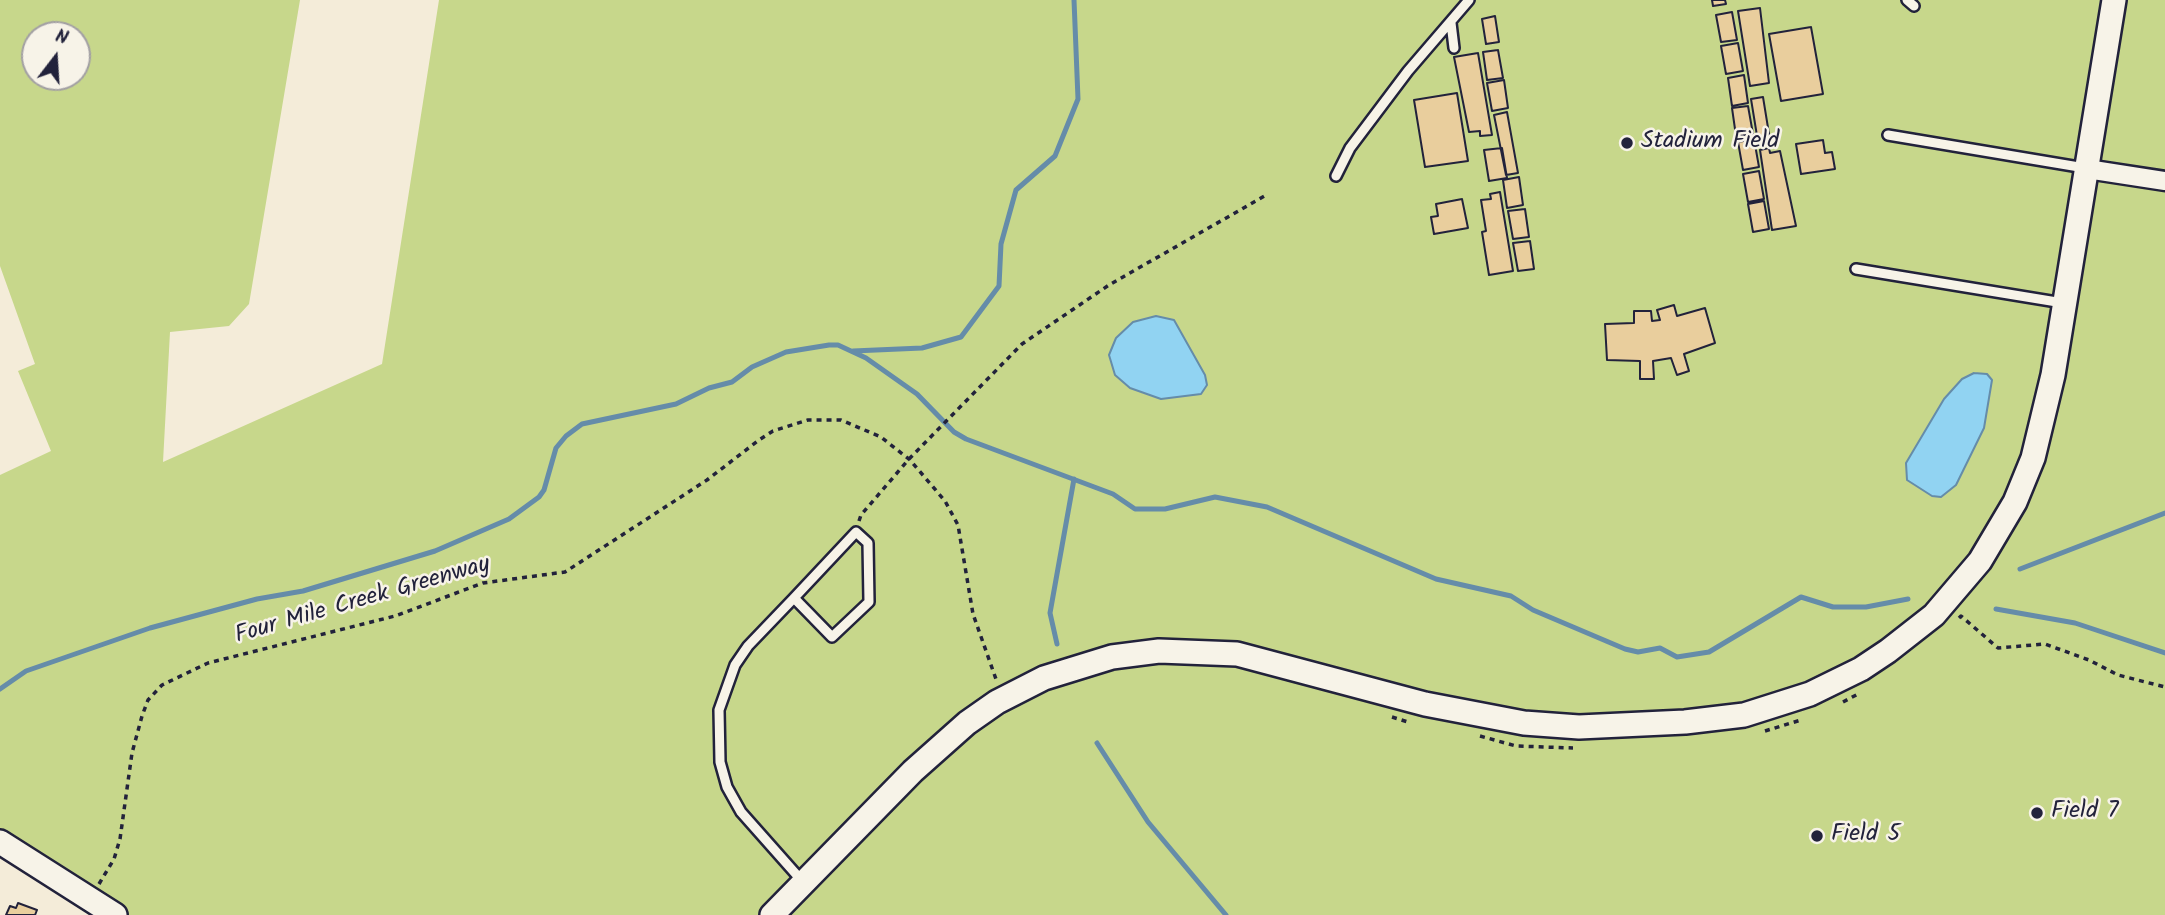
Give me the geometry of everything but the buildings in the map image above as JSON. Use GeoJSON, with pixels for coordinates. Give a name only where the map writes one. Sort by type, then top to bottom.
{"type":"FeatureCollection","features":[{"type":"Feature","properties":{"kind":"street"},"geometry":{"type":"LineString","coordinates":[[772,915],[913,771],[986,709],[1044,678],[1112,657],[1158,651],[1237,654],[1425,704],[1484,717],[1557,726],[1720,719],[1787,703],[1836,683],[1888,652],[1934,615],[1980,561],[2002,527],[2025,478],[2041,433],[2114,0]]}},
{"type":"Feature","properties":{"kind":"street"},"geometry":{"type":"LineString","coordinates":[[2087,169],[2165,181]]}},
{"type":"Feature","properties":{"kind":"street"},"geometry":{"type":"LineString","coordinates":[[0,842],[104,907]]}},
{"type":"Feature","properties":{"kind":"lane"},"geometry":{"type":"LineString","coordinates":[[1336,176],[1362,131],[1408,71],[1469,0]]}},
{"type":"Feature","properties":{"kind":"lane"},"geometry":{"type":"LineString","coordinates":[[1451,23],[1454,48]]}},
{"type":"Feature","properties":{"kind":"lane"},"geometry":{"type":"LineString","coordinates":[[1888,135],[2087,169]]}},
{"type":"Feature","properties":{"kind":"lane"},"geometry":{"type":"LineString","coordinates":[[1856,269],[2065,303]]}},
{"type":"Feature","properties":{"kind":"lane"},"geometry":{"type":"LineString","coordinates":[[794,598],[832,637],[869,601],[868,543],[856,532],[794,598],[735,665],[719,710],[717,738],[727,787],[741,812],[803,882]]}},
{"type":"Feature","properties":{"kind":"path"},"geometry":{"type":"LineString","coordinates":[[856,532],[861,514],[909,459],[1022,344],[1050,322],[1268,194]]}},
{"type":"Feature","properties":{"kind":"path","name":"Four Mile Creek Greenway"},"geometry":{"type":"LineString","coordinates":[[104,907],[109,869],[120,839],[132,753],[148,700],[162,685],[184,673],[220,660],[315,639],[395,616],[483,583],[565,572],[707,480],[759,440],[790,425],[820,419],[853,423],[881,437],[909,459],[945,501],[958,525],[973,614],[1000,689]]}},
{"type":"Feature","properties":{"kind":"path"},"geometry":{"type":"LineString","coordinates":[[1955,623],[1961,616],[1998,648],[2045,644],[2089,660],[2118,675],[2165,687]]}},
{"type":"Feature","properties":{"kind":"path"},"geometry":{"type":"LineString","coordinates":[[1840,703],[1860,693]]}},
{"type":"Feature","properties":{"kind":"path"},"geometry":{"type":"LineString","coordinates":[[1758,733],[1804,718]]}},
{"type":"Feature","properties":{"kind":"path"},"geometry":{"type":"LineString","coordinates":[[1531,746],[1580,747]]}},
{"type":"Feature","properties":{"kind":"green space"},"geometry":{"type":"Polygon","coordinates":[[[0,0],[300,0],[249,304],[229,326],[170,332],[163,462],[382,364],[439,0],[2165,0],[2165,915],[129,915],[0,831],[0,475],[51,451],[18,371],[35,364],[0,266],[0,0]]]}},
{"type":"Feature","properties":{"kind":"water"},"geometry":{"type":"Polygon","coordinates":[[[1156,316],[1174,320],[1205,375],[1207,385],[1201,394],[1161,399],[1130,388],[1115,375],[1109,355],[1116,338],[1133,322],[1156,316]]]}},
{"type":"Feature","properties":{"kind":"water"},"geometry":{"type":"Polygon","coordinates":[[[1974,373],[1987,374],[1992,380],[1984,428],[1956,485],[1941,497],[1932,496],[1907,480],[1906,463],[1944,399],[1962,379],[1974,373]]]}},
{"type":"Feature","properties":{"kind":"waterway"},"geometry":{"type":"LineString","coordinates":[[853,351],[922,348],[961,337],[999,286],[1001,244],[1016,190],[1055,156],[1078,99],[1074,0]]}},
{"type":"Feature","properties":{"kind":"waterway"},"geometry":{"type":"LineString","coordinates":[[0,689],[26,671],[150,628],[257,599],[303,591],[435,551],[509,519],[539,497],[544,490],[556,448],[582,424],[676,404],[709,388],[732,382],[752,367],[786,352],[829,345],[838,345],[866,358],[917,394],[954,432],[966,439],[1113,494],[1135,509],[1165,509],[1215,497],[1267,507],[1436,579],[1511,596],[1533,610],[1625,649],[1638,652],[1660,648],[1677,657],[1709,652],[1801,597],[1833,607],[1866,607],[1908,599]]}},
{"type":"Feature","properties":{"kind":"waterway"},"geometry":{"type":"LineString","coordinates":[[1057,644],[1050,613],[1074,479]]}},
{"type":"Feature","properties":{"kind":"waterway"},"geometry":{"type":"LineString","coordinates":[[2020,569],[2165,513]]}},
{"type":"Feature","properties":{"kind":"waterway"},"geometry":{"type":"LineString","coordinates":[[1996,609],[2075,623],[2165,653]]}},
{"type":"Feature","properties":{"kind":"waterway"},"geometry":{"type":"LineString","coordinates":[[1097,743],[1148,822],[1226,915]]}},
{"type":"Feature","properties":{"kind":"place","name":"Stadium Field"},"geometry":{"type":"Point","coordinates":[1627,143]}},
{"type":"Feature","properties":{"kind":"place","name":"Field 7"},"geometry":{"type":"Point","coordinates":[2037,813]}},
{"type":"Feature","properties":{"kind":"place","name":"Field 5"},"geometry":{"type":"Point","coordinates":[1817,836]}}]}
